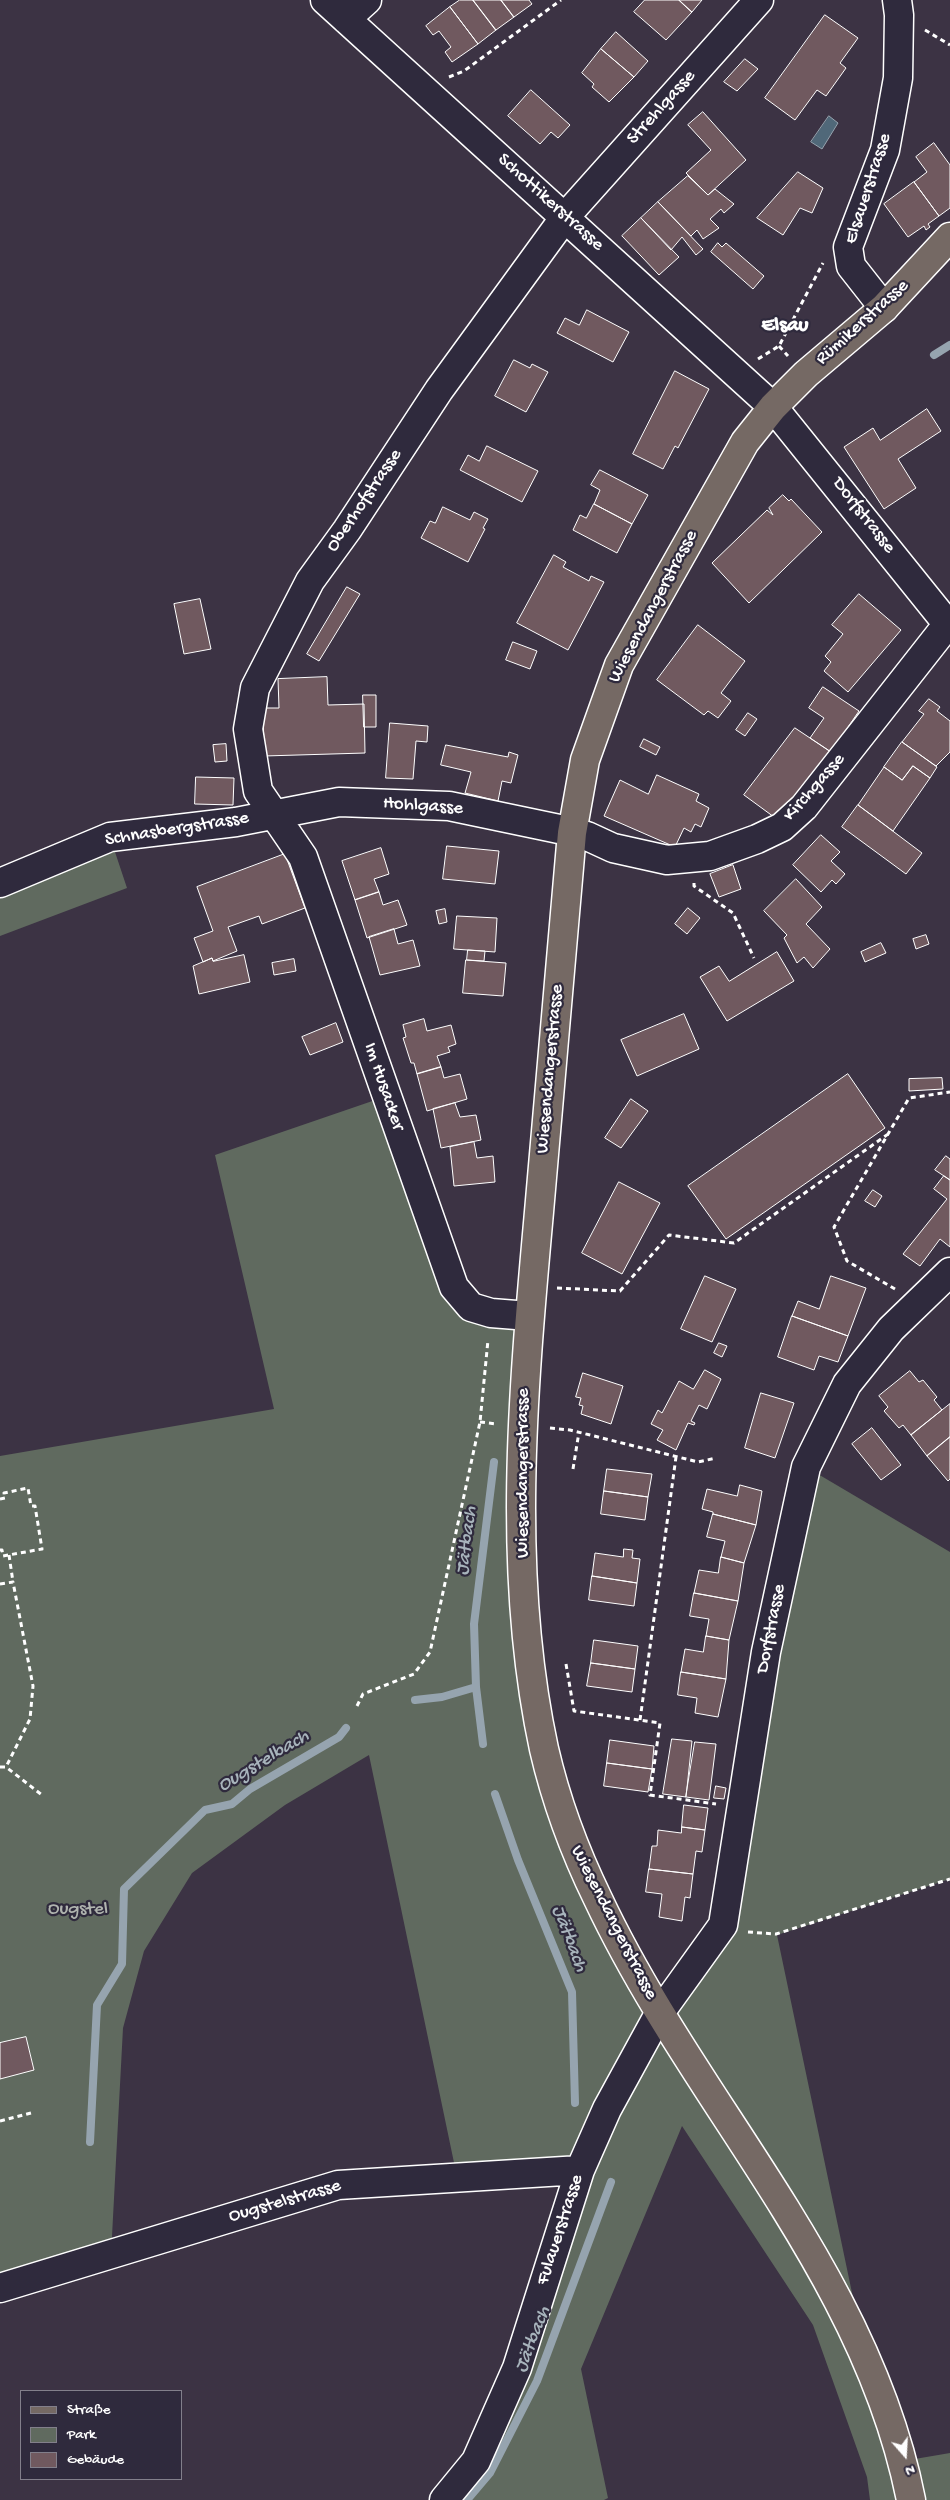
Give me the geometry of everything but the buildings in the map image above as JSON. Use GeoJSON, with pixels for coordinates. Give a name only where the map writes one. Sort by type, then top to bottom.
{"type":"FeatureCollection","features":[{"type":"Feature","properties":{"kind":"main road","name":"Rümikerstrasse"},"geometry":{"type":"LineString","coordinates":[[773,407],[806,374],[884,308],[950,237]]}},
{"type":"Feature","properties":{"kind":"main road","name":"Wiesendangerstrasse"},"geometry":{"type":"LineString","coordinates":[[773,407],[745,442],[619,665],[585,760],[572,833],[529,1316],[522,1426],[522,1543],[528,1648],[545,1751],[573,1843],[599,1902],[659,2014],[812,2250],[864,2350],[903,2462],[911,2500]]}},
{"type":"Feature","properties":{"kind":"street","name":"Schottikerstrasse"},"geometry":{"type":"LineString","coordinates":[[325,0],[736,371],[773,407]]}},
{"type":"Feature","properties":{"kind":"street"},"geometry":{"type":"LineString","coordinates":[[346,18],[367,0]]}},
{"type":"Feature","properties":{"kind":"street","name":"Strehlgasse"},"geometry":{"type":"LineString","coordinates":[[565,217],[759,0]]}},
{"type":"Feature","properties":{"kind":"street","name":"Elsauerstrasse"},"geometry":{"type":"LineString","coordinates":[[884,308],[851,266],[848,247],[885,150],[898,78],[899,15],[897,0]]}},
{"type":"Feature","properties":{"kind":"street","name":"Oberhofstrasse"},"geometry":{"type":"LineString","coordinates":[[272,814],[258,791],[248,729],[255,688],[310,581],[347,530],[439,390],[565,217]]}},
{"type":"Feature","properties":{"kind":"street","name":"Dorfstrasse"},"geometry":{"type":"LineString","coordinates":[[773,407],[950,626]]}},
{"type":"Feature","properties":{"kind":"street","name":"Kirchgasse"},"geometry":{"type":"LineString","coordinates":[[572,833],[587,836],[612,848],[667,860],[710,856],[757,839],[782,826],[804,807],[940,634],[950,626]]}},
{"type":"Feature","properties":{"kind":"street","name":"Hohlgasse"},"geometry":{"type":"LineString","coordinates":[[272,814],[339,802],[449,806],[572,833]]}},
{"type":"Feature","properties":{"kind":"street","name":"Schnasbergstrasse"},"geometry":{"type":"LineString","coordinates":[[0,883],[110,837],[236,822],[272,814]]}},
{"type":"Feature","properties":{"kind":"street","name":"Im Husacker"},"geometry":{"type":"LineString","coordinates":[[272,814],[303,858],[454,1287],[471,1307],[491,1312],[529,1316]]}},
{"type":"Feature","properties":{"kind":"street","name":"Dorfstrasse"},"geometry":{"type":"LineString","coordinates":[[659,2014],[723,1925],[766,1652],[806,1467],[847,1384],[891,1329],[950,1272]]}},
{"type":"Feature","properties":{"kind":"street","name":"Fulauerstrasse"},"geometry":{"type":"LineString","coordinates":[[444,2500],[476,2461],[517,2368],[580,2170],[607,2109],[659,2014]]}},
{"type":"Feature","properties":{"kind":"street","name":"Ougstelstrasse"},"geometry":{"type":"LineString","coordinates":[[0,2288],[338,2184],[580,2170]]}},
{"type":"Feature","properties":{"kind":"path"},"geometry":{"type":"LineString","coordinates":[[428,92],[454,74],[464,71],[561,0]]}},
{"type":"Feature","properties":{"kind":"path"},"geometry":{"type":"LineString","coordinates":[[736,371],[779,346],[828,254],[848,247]]}},
{"type":"Feature","properties":{"kind":"path"},"geometry":{"type":"LineString","coordinates":[[691,858],[694,886],[733,913],[754,958]]}},
{"type":"Feature","properties":{"kind":"path"},"geometry":{"type":"LineString","coordinates":[[914,1306],[894,1287],[847,1260],[834,1227],[891,1132],[909,1098],[950,1092]]}},
{"type":"Feature","properties":{"kind":"path"},"geometry":{"type":"LineString","coordinates":[[551,1288],[620,1291],[669,1234],[734,1243],[891,1132]]}},
{"type":"Feature","properties":{"kind":"path"},"geometry":{"type":"LineString","coordinates":[[357,1706],[363,1694],[414,1674],[430,1652],[480,1422],[491,1312]]}},
{"type":"Feature","properties":{"kind":"path"},"geometry":{"type":"LineString","coordinates":[[480,1422],[502,1424]]}},
{"type":"Feature","properties":{"kind":"path"},"geometry":{"type":"LineString","coordinates":[[547,1428],[578,1432],[698,1462],[716,1458]]}},
{"type":"Feature","properties":{"kind":"path"},"geometry":{"type":"LineString","coordinates":[[573,1469],[578,1432]]}},
{"type":"Feature","properties":{"kind":"path"},"geometry":{"type":"LineString","coordinates":[[640,1720],[676,1457]]}},
{"type":"Feature","properties":{"kind":"path"},"geometry":{"type":"LineString","coordinates":[[0,1499],[5,1498],[4,1492],[28,1488],[31,1506],[35,1506],[42,1549],[3,1556],[2,1550],[0,1550]]}},
{"type":"Feature","properties":{"kind":"path"},"geometry":{"type":"LineString","coordinates":[[6,1767],[30,1718],[33,1686],[9,1555]]}},
{"type":"Feature","properties":{"kind":"path"},"geometry":{"type":"LineString","coordinates":[[0,1584],[13,1582]]}},
{"type":"Feature","properties":{"kind":"path"},"geometry":{"type":"LineString","coordinates":[[566,1664],[574,1711],[660,1723],[650,1795],[741,1808]]}},
{"type":"Feature","properties":{"kind":"path"},"geometry":{"type":"LineString","coordinates":[[0,1767],[6,1767],[42,1795]]}},
{"type":"Feature","properties":{"kind":"path"},"geometry":{"type":"LineString","coordinates":[[723,1925],[754,1934],[776,1934],[950,1879]]}},
{"type":"Feature","properties":{"kind":"path"},"geometry":{"type":"LineString","coordinates":[[0,2121],[31,2113]]}},
{"type":"Feature","properties":{"kind":"green space"},"geometry":{"type":"Polygon","coordinates":[[[114,849],[127,888],[0,936],[0,883],[114,849]]]}},
{"type":"Feature","properties":{"kind":"green space","name":"Ougstel"},"geometry":{"type":"Polygon","coordinates":[[[387,1096],[454,1287],[529,1316],[522,1426],[545,1751],[659,2014],[723,1925],[806,1467],[950,1552],[950,1879],[777,1935],[864,2350],[903,2461],[950,2453],[950,2500],[870,2500],[867,2477],[813,2325],[682,2126],[581,2369],[608,2498],[604,2500],[444,2500],[476,2461],[580,2170],[457,2177],[369,1755],[285,1805],[192,1873],[144,1951],[123,2028],[111,2255],[0,2288],[0,2079],[34,2069],[26,2037],[0,2043],[0,1456],[274,1409],[215,1155],[387,1096]]]}},
{"type":"Feature","properties":{"kind":"water"},"geometry":{"type":"Polygon","coordinates":[[[829,116],[838,123],[822,149],[811,142],[829,116]]]}},
{"type":"Feature","properties":{"kind":"waterway","name":"Jätbach"},"geometry":{"type":"LineString","coordinates":[[934,355],[950,345]]}},
{"type":"Feature","properties":{"kind":"waterway","name":"Jätbach"},"geometry":{"type":"LineString","coordinates":[[483,1744],[476,1687],[474,1624],[494,1462]]}},
{"type":"Feature","properties":{"kind":"waterway","name":"Ougstelbach"},"geometry":{"type":"LineString","coordinates":[[415,1700],[442,1697],[476,1687]]}},
{"type":"Feature","properties":{"kind":"waterway","name":"Ougstelbach"},"geometry":{"type":"LineString","coordinates":[[90,2142],[97,2005],[122,1964],[124,1889],[205,1810],[232,1804],[250,1789],[339,1737],[346,1728]]}},
{"type":"Feature","properties":{"kind":"waterway","name":"Jätbach"},"geometry":{"type":"LineString","coordinates":[[495,1794],[518,1860],[572,1992],[575,2103]]}},
{"type":"Feature","properties":{"kind":"waterway","name":"Jätbach"},"geometry":{"type":"LineString","coordinates":[[467,2500],[490,2473],[537,2381],[611,2182]]}},
{"type":"Feature","properties":{"kind":"district","name":"Elsau"},"geometry":{"type":"Point","coordinates":[785,327]}}]}
